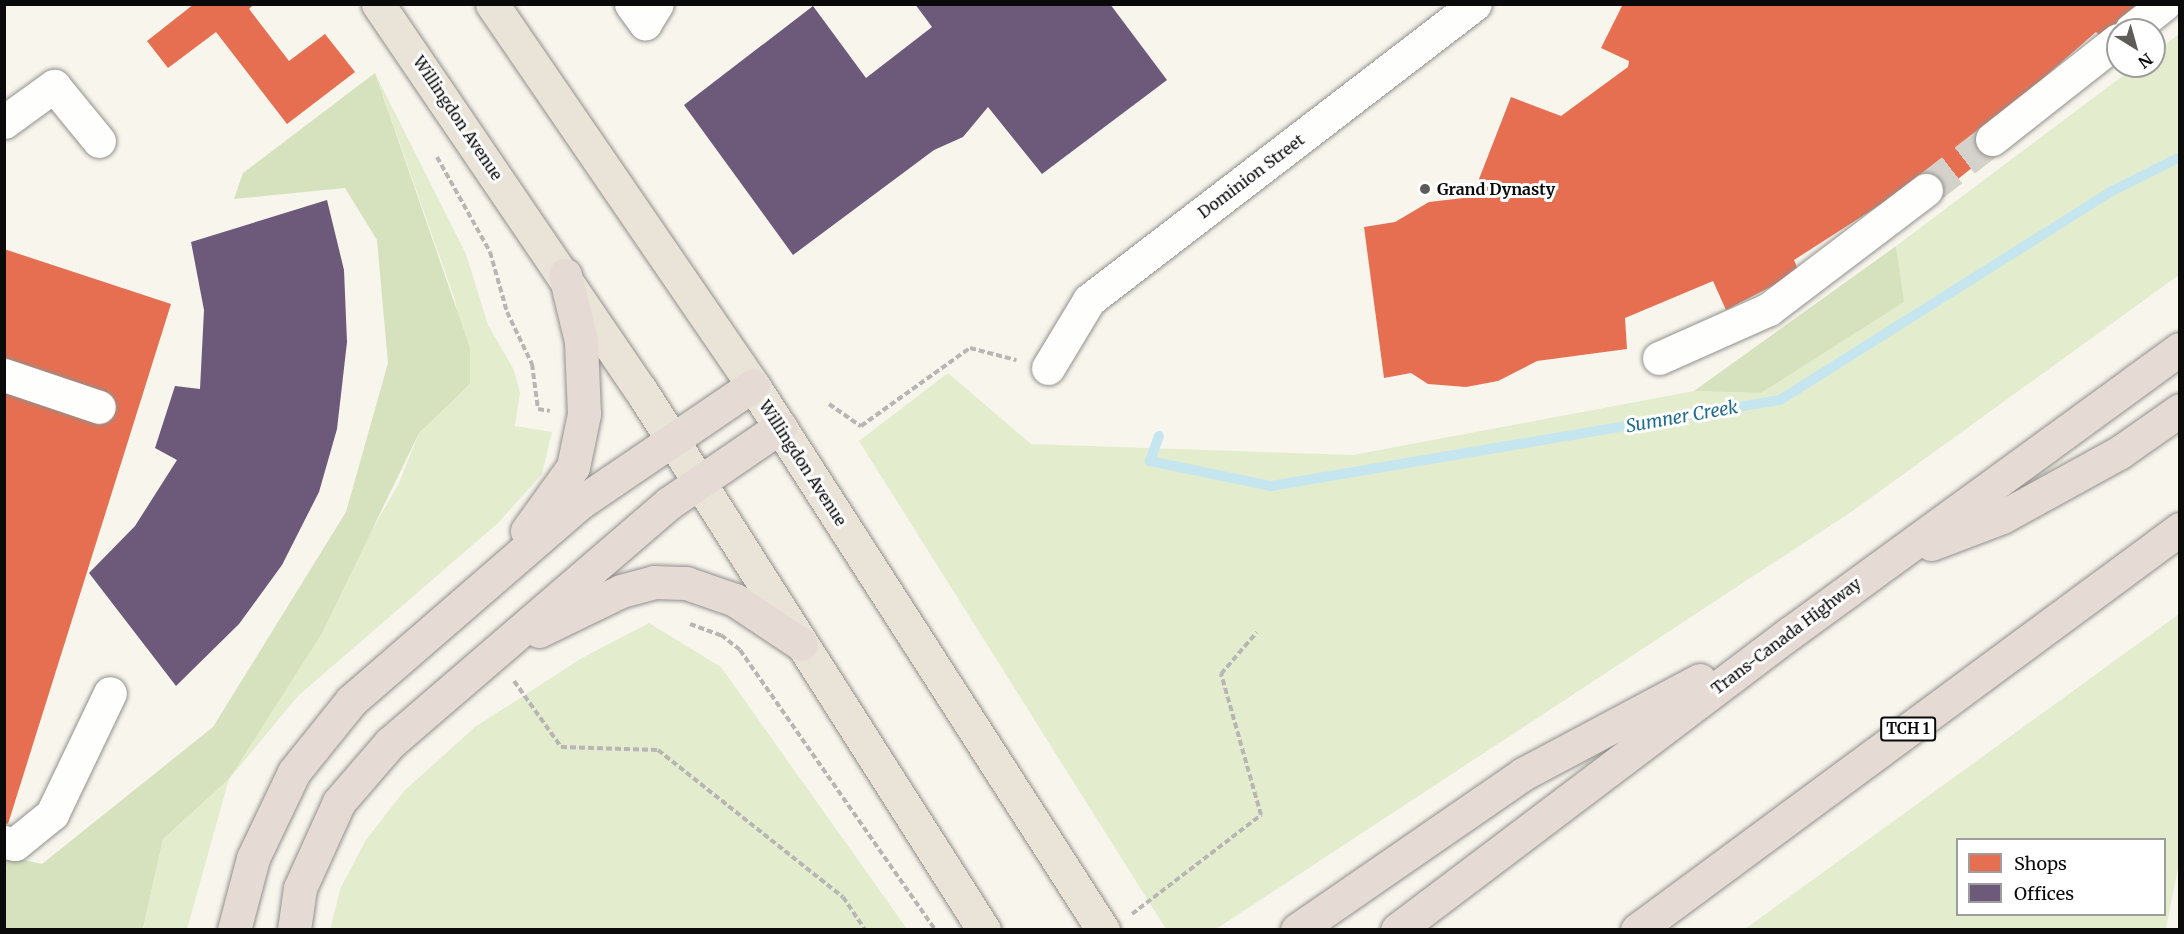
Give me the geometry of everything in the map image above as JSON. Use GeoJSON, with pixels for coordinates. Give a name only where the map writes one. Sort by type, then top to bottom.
{"type":"FeatureCollection","features":[{"type":"Feature","properties":{"kind":"highway"},"geometry":{"type":"LineString","coordinates":[[472,593],[540,516],[573,467],[586,388],[565,275]]}},
{"type":"Feature","properties":{"kind":"highway","name":"Trans-Canada Highway"},"geometry":{"type":"LineString","coordinates":[[1397,930],[1790,633],[2180,349]]}},
{"type":"Feature","properties":{"kind":"highway"},"geometry":{"type":"LineString","coordinates":[[234,930],[253,858],[294,772],[351,701],[472,593],[581,502],[753,385]]}},
{"type":"Feature","properties":{"kind":"highway"},"geometry":{"type":"LineString","coordinates":[[1888,561],[2002,517],[2120,452],[2180,410]]}},
{"type":"Feature","properties":{"kind":"highway"},"geometry":{"type":"LineString","coordinates":[[294,930],[300,888],[339,802],[390,742],[698,481],[780,427]]}},
{"type":"Feature","properties":{"kind":"highway","name":"TCH 1"},"geometry":{"type":"LineString","coordinates":[[1637,930],[2180,529]]}},
{"type":"Feature","properties":{"kind":"highway"},"geometry":{"type":"LineString","coordinates":[[494,653],[621,591],[654,582],[686,583],[735,600],[801,644]]}},
{"type":"Feature","properties":{"kind":"highway"},"geometry":{"type":"LineString","coordinates":[[1297,930],[1523,774],[1790,633]]}},
{"type":"Feature","properties":{"kind":"main road","name":"Willingdon Avenue"},"geometry":{"type":"LineString","coordinates":[[378,4],[565,275],[984,930]]}},
{"type":"Feature","properties":{"kind":"main road","name":"Willingdon Avenue"},"geometry":{"type":"LineString","coordinates":[[492,4],[753,385],[1074,889],[1112,926]]}},
{"type":"Feature","properties":{"kind":"street","name":"Dominion Street"},"geometry":{"type":"LineString","coordinates":[[1047,368],[1089,300],[1475,4]]}},
{"type":"Feature","properties":{"kind":"street"},"geometry":{"type":"LineString","coordinates":[[2146,18],[2164,4]]}},
{"type":"Feature","properties":{"kind":"street"},"geometry":{"type":"LineString","coordinates":[[1992,139],[2106,49]]}},
{"type":"Feature","properties":{"kind":"street"},"geometry":{"type":"LineString","coordinates":[[4,122],[54,86],[99,141]]}},
{"type":"Feature","properties":{"kind":"street"},"geometry":{"type":"LineString","coordinates":[[1659,358],[1769,309],[1926,190]]}},
{"type":"Feature","properties":{"kind":"street"},"geometry":{"type":"LineString","coordinates":[[4,375],[99,408]]}},
{"type":"Feature","properties":{"kind":"street"},"geometry":{"type":"LineString","coordinates":[[4,842],[15,844],[52,814],[110,693]]}},
{"type":"Feature","properties":{"kind":"path"},"geometry":{"type":"LineString","coordinates":[[433,148],[490,252],[507,312],[532,364],[538,410],[558,412]]}},
{"type":"Feature","properties":{"kind":"path"},"geometry":{"type":"LineString","coordinates":[[829,404],[861,426],[970,348],[1047,368]]}},
{"type":"Feature","properties":{"kind":"path"},"geometry":{"type":"LineString","coordinates":[[682,621],[721,635],[740,650],[935,930]]}},
{"type":"Feature","properties":{"kind":"path"},"geometry":{"type":"LineString","coordinates":[[1112,926],[1261,815],[1221,674],[1257,632]]}},
{"type":"Feature","properties":{"kind":"path"},"geometry":{"type":"LineString","coordinates":[[494,653],[561,747],[658,750],[843,897],[865,930]]}},
{"type":"Feature","properties":{"kind":"green space"},"geometry":{"type":"Polygon","coordinates":[[[2179,34],[2179,275],[1854,510],[1216,929],[1166,929],[859,441],[948,373],[1031,444],[1353,455],[1694,391],[1761,393],[1903,302],[1896,246],[2120,78],[2166,78],[2166,44],[2179,34]]]}},
{"type":"Feature","properties":{"kind":"green space"},"geometry":{"type":"Polygon","coordinates":[[[375,73],[466,254],[488,325],[514,370],[520,393],[515,426],[552,432],[542,474],[498,523],[298,696],[229,779],[399,483],[419,433],[470,384],[455,300],[375,73]]]}},
{"type":"Feature","properties":{"kind":"green space"},"geometry":{"type":"Polygon","coordinates":[[[375,73],[470,348],[470,384],[419,433],[322,633],[229,779],[163,839],[143,929],[5,929],[5,856],[42,864],[213,727],[346,512],[388,363],[377,240],[345,188],[234,199],[243,173],[375,73]]]}},
{"type":"Feature","properties":{"kind":"green space"},"geometry":{"type":"Polygon","coordinates":[[[1896,246],[1904,302],[1761,393],[1694,391],[1896,246]]]}},
{"type":"Feature","properties":{"kind":"green space"},"geometry":{"type":"Polygon","coordinates":[[[2179,614],[2180,858],[2166,929],[1745,929],[2179,614]]]}},
{"type":"Feature","properties":{"kind":"green space"},"geometry":{"type":"Polygon","coordinates":[[[649,623],[721,667],[907,929],[330,929],[341,887],[366,840],[404,791],[475,727],[582,658],[649,623]]]}},
{"type":"Feature","properties":{"kind":"green space"},"geometry":{"type":"Polygon","coordinates":[[[229,779],[187,929],[143,930],[163,839],[229,779]]]}},
{"type":"Feature","properties":{"kind":"building: Shops"},"geometry":{"type":"Polygon","coordinates":[[[194,4],[254,4],[249,9],[289,61],[325,34],[355,72],[287,124],[216,32],[168,68],[147,41],[194,4]]]}},
{"type":"Feature","properties":{"kind":"building: Shops"},"geometry":{"type":"Polygon","coordinates":[[[1623,4],[2138,4],[2127,18],[2106,18],[2106,41],[2096,32],[1985,129],[1998,147],[1933,199],[1917,181],[1794,260],[1799,272],[1726,310],[1713,281],[1625,318],[1627,349],[1537,361],[1498,381],[1466,387],[1428,384],[1411,373],[1384,378],[1364,227],[1395,222],[1429,202],[1472,197],[1511,97],[1561,116],[1628,67],[1629,61],[1601,48],[1623,4]]]}},
{"type":"Feature","properties":{"kind":"building: Shops"},"geometry":{"type":"Polygon","coordinates":[[[4,249],[171,304],[8,824],[4,823],[4,249]]]}},
{"type":"Feature","properties":{"kind":"building: Offices"},"geometry":{"type":"Polygon","coordinates":[[[915,4],[1110,4],[1167,80],[1042,174],[988,107],[963,137],[934,150],[793,255],[684,105],[813,6],[866,78],[932,27],[915,4]]]}},
{"type":"Feature","properties":{"kind":"building: Offices"},"geometry":{"type":"Polygon","coordinates":[[[327,200],[344,270],[347,342],[337,429],[319,492],[282,565],[239,624],[176,686],[89,573],[135,526],[177,460],[155,448],[175,386],[200,389],[204,310],[191,242],[327,200]]]}},
{"type":"Feature","properties":{"kind":"waterway","name":"Sumner Creek"},"geometry":{"type":"LineString","coordinates":[[1159,436],[1150,461],[1271,486],[1780,400],[2112,191],[2180,157]]}},
{"type":"Feature","properties":{"kind":"tunnel"},"geometry":{"type":"LineString","coordinates":[[1926,190],[1992,139]]}},
{"type":"Feature","properties":{"kind":"place","name":"Grand Dynasty"},"geometry":{"type":"Point","coordinates":[1425,189]}}]}
